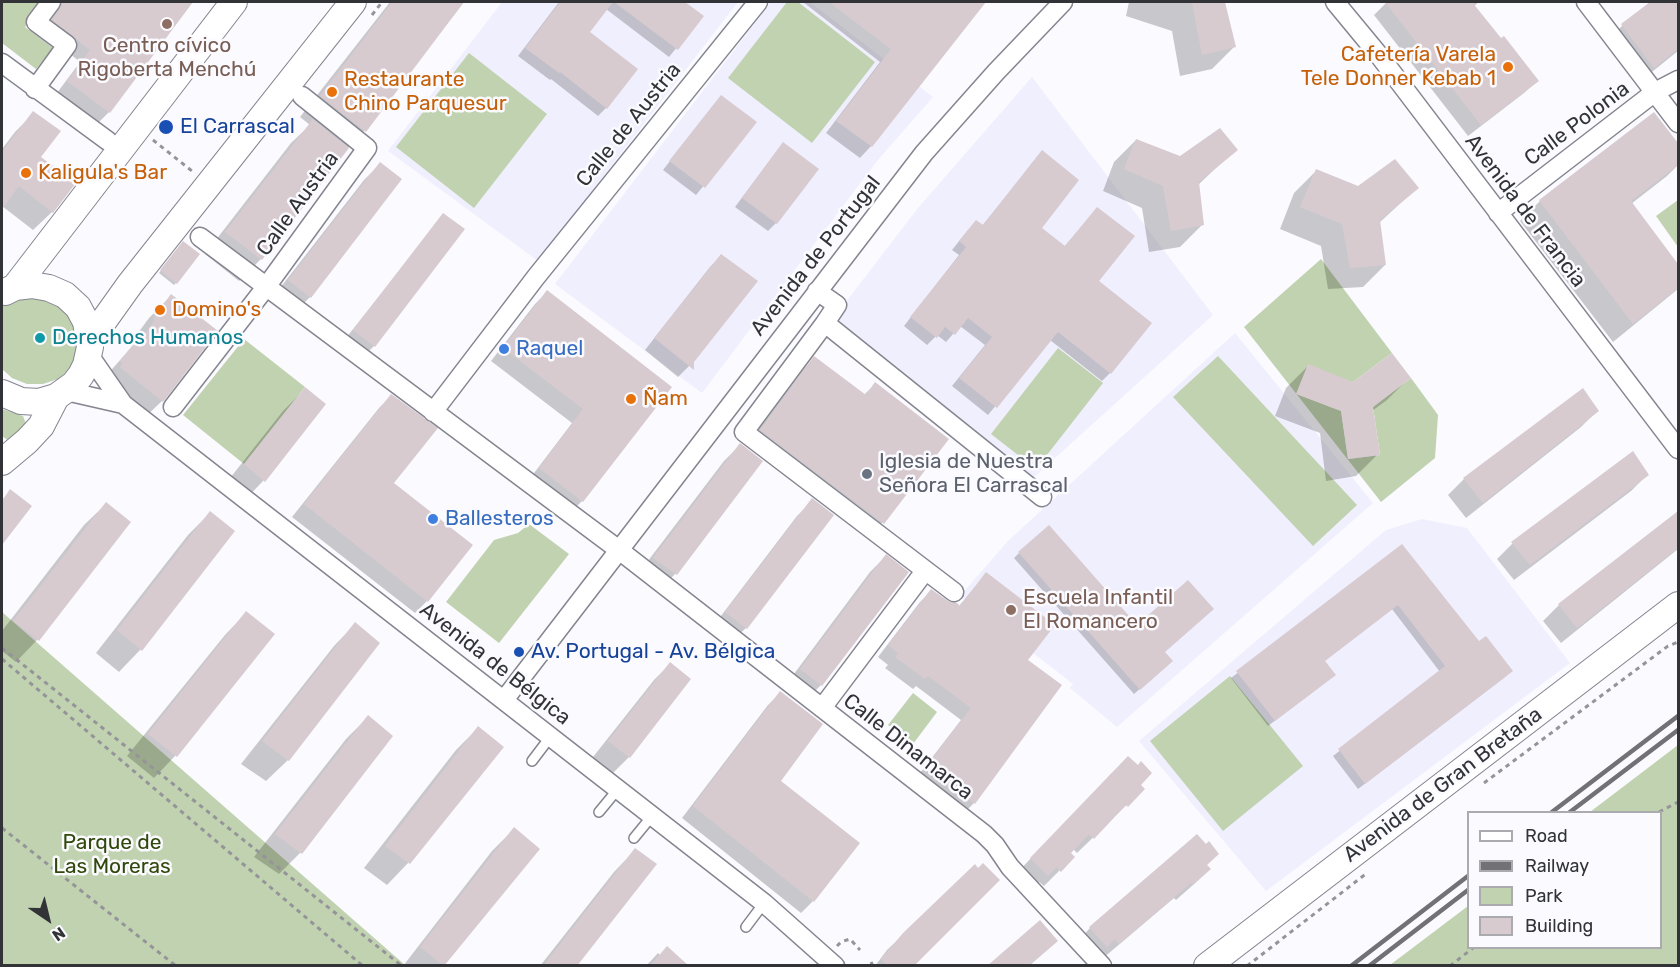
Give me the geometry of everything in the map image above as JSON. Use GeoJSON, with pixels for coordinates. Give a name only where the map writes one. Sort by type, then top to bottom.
{"type":"FeatureCollection","features":[{"type":"Feature","properties":{"kind":"main road"},"geometry":{"type":"LineString","coordinates":[[6,290],[138,128],[234,2]]}},
{"type":"Feature","properties":{"kind":"main road"},"geometry":{"type":"LineString","coordinates":[[2,462],[41,426],[61,394],[81,375],[90,347],[130,284],[209,185],[361,10]]}},
{"type":"Feature","properties":{"kind":"main road"},"geometry":{"type":"LineString","coordinates":[[6,290],[32,285],[50,288],[65,295],[78,307],[86,322],[90,347]]}},
{"type":"Feature","properties":{"kind":"main road"},"geometry":{"type":"LineString","coordinates":[[2,393],[21,401],[39,402],[61,394]]}},
{"type":"Feature","properties":{"kind":"main road","name":"Avenida de Gran Bretaña"},"geometry":{"type":"LineString","coordinates":[[1207,966],[1678,604]]}},
{"type":"Feature","properties":{"kind":"street"},"geometry":{"type":"LineString","coordinates":[[35,89],[67,45],[36,22],[51,2]]}},
{"type":"Feature","properties":{"kind":"street","name":"Calle de Austria"},"geometry":{"type":"LineString","coordinates":[[433,412],[536,277],[758,2]]}},
{"type":"Feature","properties":{"kind":"street","name":"Avenida de Portugal"},"geometry":{"type":"LineString","coordinates":[[504,700],[924,153],[996,72],[1063,2]]}},
{"type":"Feature","properties":{"kind":"street","name":"Avenida de Francia"},"geometry":{"type":"LineString","coordinates":[[1335,2],[1378,54],[1678,449]]}},
{"type":"Feature","properties":{"kind":"street","name":"Calle Polonia"},"geometry":{"type":"LineString","coordinates":[[1586,2],[1678,123]]}},
{"type":"Feature","properties":{"kind":"street"},"geometry":{"type":"LineString","coordinates":[[2,63],[108,141]]}},
{"type":"Feature","properties":{"kind":"street","name":"Calle Polonia"},"geometry":{"type":"LineString","coordinates":[[1498,213],[1655,92],[1678,80]]}},
{"type":"Feature","properties":{"kind":"street","name":"Calle Austria"},"geometry":{"type":"LineString","coordinates":[[173,407],[266,287],[367,148],[302,96]]}},
{"type":"Feature","properties":{"kind":"street"},"geometry":{"type":"LineString","coordinates":[[200,237],[619,550],[822,708]]}},
{"type":"Feature","properties":{"kind":"street"},"geometry":{"type":"LineString","coordinates":[[817,291],[837,306],[744,432],[954,592]]}},
{"type":"Feature","properties":{"kind":"street"},"geometry":{"type":"LineString","coordinates":[[825,323],[1041,497]]}},
{"type":"Feature","properties":{"kind":"street"},"geometry":{"type":"LineString","coordinates":[[90,347],[123,404]]}},
{"type":"Feature","properties":{"kind":"street"},"geometry":{"type":"LineString","coordinates":[[61,394],[123,404]]}},
{"type":"Feature","properties":{"kind":"street","name":"Avenida de Bélgica"},"geometry":{"type":"LineString","coordinates":[[123,404],[764,903],[835,966]]}},
{"type":"Feature","properties":{"kind":"street","name":"Calle Dinamarca"},"geometry":{"type":"LineString","coordinates":[[925,571],[822,708],[995,844],[1010,867],[1102,966]]}},
{"type":"Feature","properties":{"kind":"lane"},"geometry":{"type":"LineString","coordinates":[[532,761],[550,736]]}},
{"type":"Feature","properties":{"kind":"lane"},"geometry":{"type":"LineString","coordinates":[[599,812],[618,789]]}},
{"type":"Feature","properties":{"kind":"lane"},"geometry":{"type":"LineString","coordinates":[[633,838],[652,816]]}},
{"type":"Feature","properties":{"kind":"lane"},"geometry":{"type":"LineString","coordinates":[[746,927],[764,903]]}},
{"type":"Feature","properties":{"kind":"path"},"geometry":{"type":"LineString","coordinates":[[361,10],[382,2]]}},
{"type":"Feature","properties":{"kind":"path"},"geometry":{"type":"LineString","coordinates":[[138,128],[209,185]]}},
{"type":"Feature","properties":{"kind":"path"},"geometry":{"type":"LineString","coordinates":[[1478,788],[1668,646],[1678,642]]}},
{"type":"Feature","properties":{"kind":"path"},"geometry":{"type":"LineString","coordinates":[[2,648],[402,966]]}},
{"type":"Feature","properties":{"kind":"path"},"geometry":{"type":"LineString","coordinates":[[2,659],[363,966]]}},
{"type":"Feature","properties":{"kind":"path"},"geometry":{"type":"LineString","coordinates":[[1662,811],[1678,802]]}},
{"type":"Feature","properties":{"kind":"path"},"geometry":{"type":"LineString","coordinates":[[2,828],[177,966]]}},
{"type":"Feature","properties":{"kind":"path"},"geometry":{"type":"LineString","coordinates":[[1247,966],[1367,873]]}},
{"type":"Feature","properties":{"kind":"path"},"geometry":{"type":"LineString","coordinates":[[841,942],[850,939],[860,950]]}},
{"type":"Feature","properties":{"kind":"path"},"geometry":{"type":"LineString","coordinates":[[1450,966],[1472,949]]}},
{"type":"Feature","properties":{"kind":"shaded area"},"geometry":{"type":"Polygon","coordinates":[[[502,2],[738,2],[538,261],[388,151],[502,2]]]}},
{"type":"Feature","properties":{"kind":"shaded area"},"geometry":{"type":"Polygon","coordinates":[[[771,2],[810,2],[933,97],[877,161],[702,393],[555,284],[771,2]]]}},
{"type":"Feature","properties":{"kind":"shaded area"},"geometry":{"type":"Polygon","coordinates":[[[1032,77],[1213,315],[1033,478],[832,320],[918,208],[1032,77]]]}},
{"type":"Feature","properties":{"kind":"shaded area"},"geometry":{"type":"Polygon","coordinates":[[[1235,333],[1373,503],[1117,727],[1070,688],[1073,684],[960,596],[1008,541],[1235,333]]]}},
{"type":"Feature","properties":{"kind":"shaded area"},"geometry":{"type":"Polygon","coordinates":[[[1422,519],[1467,528],[1570,663],[1266,891],[1139,741],[1386,530],[1422,519]]]}},
{"type":"Feature","properties":{"kind":"green space"},"geometry":{"type":"Polygon","coordinates":[[[2,2],[45,2],[25,27],[53,48],[36,69],[2,43],[2,2]]]}},
{"type":"Feature","properties":{"kind":"green space"},"geometry":{"type":"Polygon","coordinates":[[[787,2],[798,2],[875,62],[812,143],[728,78],[787,2]]]}},
{"type":"Feature","properties":{"kind":"green space"},"geometry":{"type":"Polygon","coordinates":[[[469,53],[547,114],[474,208],[396,147],[469,53]]]}},
{"type":"Feature","properties":{"kind":"green space"},"geometry":{"type":"Polygon","coordinates":[[[1678,200],[1678,247],[1656,216],[1678,200]]]}},
{"type":"Feature","properties":{"kind":"green space"},"geometry":{"type":"Polygon","coordinates":[[[1321,259],[1392,353],[1353,382],[1297,394],[1341,411],[1348,459],[1380,455],[1373,407],[1411,378],[1438,415],[1435,458],[1381,502],[1244,327],[1321,259]]]}},
{"type":"Feature","properties":{"kind":"green space"},"geometry":{"type":"Polygon","coordinates":[[[24,292],[67,302],[83,342],[70,369],[58,379],[43,384],[27,384],[12,378],[2,369],[2,306],[10,298],[24,292]]]}},
{"type":"Feature","properties":{"kind":"green space"},"geometry":{"type":"Polygon","coordinates":[[[244,339],[305,387],[244,464],[183,415],[244,339]]]}},
{"type":"Feature","properties":{"kind":"green space"},"geometry":{"type":"Polygon","coordinates":[[[1058,348],[1103,383],[1036,469],[991,434],[1058,348]]]}},
{"type":"Feature","properties":{"kind":"green space"},"geometry":{"type":"Polygon","coordinates":[[[1218,356],[1357,505],[1313,546],[1173,397],[1218,356]]]}},
{"type":"Feature","properties":{"kind":"green space"},"geometry":{"type":"Polygon","coordinates":[[[2,409],[23,416],[25,421],[26,427],[13,444],[2,436],[2,409]]]}},
{"type":"Feature","properties":{"kind":"green space"},"geometry":{"type":"Polygon","coordinates":[[[529,524],[569,554],[499,643],[446,602],[494,540],[518,533],[529,524]]]}},
{"type":"Feature","properties":{"kind":"green space","name":"Parque de Las Moreras"},"geometry":{"type":"Polygon","coordinates":[[[2,612],[405,965],[2,965],[2,612]]]}},
{"type":"Feature","properties":{"kind":"green space"},"geometry":{"type":"Polygon","coordinates":[[[1230,676],[1303,766],[1223,831],[1150,741],[1230,676]]]}},
{"type":"Feature","properties":{"kind":"green space"},"geometry":{"type":"Polygon","coordinates":[[[913,693],[937,712],[913,744],[888,725],[913,693]]]}},
{"type":"Feature","properties":{"kind":"green space"},"geometry":{"type":"Polygon","coordinates":[[[1678,745],[1678,965],[1390,965],[1467,907],[1467,949],[1662,949],[1662,811],[1591,811],[1678,745]]]}},
{"type":"Feature","properties":{"kind":"building"},"geometry":{"type":"Polygon","coordinates":[[[62,2],[193,2],[110,113],[67,81],[90,50],[52,20],[62,2]]]}},
{"type":"Feature","properties":{"kind":"building"},"geometry":{"type":"Polygon","coordinates":[[[392,2],[464,2],[366,132],[320,96],[392,2]]]}},
{"type":"Feature","properties":{"kind":"building"},"geometry":{"type":"Polygon","coordinates":[[[560,2],[613,2],[590,32],[638,69],[607,109],[525,48],[560,2]]]}},
{"type":"Feature","properties":{"kind":"building"},"geometry":{"type":"Polygon","coordinates":[[[614,2],[685,2],[704,16],[678,50],[614,2]]]}},
{"type":"Feature","properties":{"kind":"building"},"geometry":{"type":"Polygon","coordinates":[[[829,2],[986,2],[872,147],[836,121],[891,49],[829,2]]]}},
{"type":"Feature","properties":{"kind":"building"},"geometry":{"type":"Polygon","coordinates":[[[1192,2],[1225,2],[1236,47],[1202,55],[1192,2]]]}},
{"type":"Feature","properties":{"kind":"building"},"geometry":{"type":"Polygon","coordinates":[[[1385,2],[1472,2],[1501,38],[1504,36],[1539,81],[1481,125],[1385,2]]]}},
{"type":"Feature","properties":{"kind":"building"},"geometry":{"type":"Polygon","coordinates":[[[1650,2],[1678,2],[1678,49],[1654,68],[1621,24],[1650,2]]]}},
{"type":"Feature","properties":{"kind":"building"},"geometry":{"type":"Polygon","coordinates":[[[721,95],[757,122],[705,188],[669,161],[721,95]]]}},
{"type":"Feature","properties":{"kind":"building"},"geometry":{"type":"Polygon","coordinates":[[[33,111],[61,131],[41,157],[76,183],[53,213],[19,186],[2,209],[2,152],[33,111]]]}},
{"type":"Feature","properties":{"kind":"building"},"geometry":{"type":"Polygon","coordinates":[[[1654,112],[1678,143],[1678,165],[1631,201],[1678,264],[1678,288],[1633,324],[1539,200],[1654,112]]]}},
{"type":"Feature","properties":{"kind":"building"},"geometry":{"type":"Polygon","coordinates":[[[313,119],[349,148],[262,260],[225,232],[313,119]]]}},
{"type":"Feature","properties":{"kind":"building"},"geometry":{"type":"Polygon","coordinates":[[[1220,128],[1238,150],[1199,182],[1204,225],[1171,231],[1163,186],[1124,169],[1136,139],[1180,156],[1220,128]]]}},
{"type":"Feature","properties":{"kind":"building"},"geometry":{"type":"Polygon","coordinates":[[[783,142],[819,169],[777,224],[742,198],[783,142]]]}},
{"type":"Feature","properties":{"kind":"building"},"geometry":{"type":"Polygon","coordinates":[[[1042,150],[1079,180],[1042,228],[1065,246],[1097,207],[1135,236],[1099,281],[1152,323],[1111,374],[1058,332],[997,408],[959,378],[992,337],[968,318],[955,335],[945,327],[937,338],[910,317],[966,247],[959,241],[976,220],[983,225],[1042,150]]]}},
{"type":"Feature","properties":{"kind":"building"},"geometry":{"type":"Polygon","coordinates":[[[1395,159],[1419,188],[1380,220],[1386,265],[1350,268],[1342,224],[1300,207],[1316,169],[1358,186],[1395,159]]]}},
{"type":"Feature","properties":{"kind":"building"},"geometry":{"type":"Polygon","coordinates":[[[380,162],[402,179],[311,298],[288,280],[380,162]]]}},
{"type":"Feature","properties":{"kind":"building"},"geometry":{"type":"Polygon","coordinates":[[[443,213],[465,229],[375,347],[353,330],[443,213]]]}},
{"type":"Feature","properties":{"kind":"building"},"geometry":{"type":"Polygon","coordinates":[[[183,241],[200,254],[177,284],[160,270],[183,241]]]}},
{"type":"Feature","properties":{"kind":"building"},"geometry":{"type":"Polygon","coordinates":[[[721,254],[758,281],[694,362],[694,370],[654,338],[721,254]]]}},
{"type":"Feature","properties":{"kind":"building"},"geometry":{"type":"Polygon","coordinates":[[[547,290],[672,387],[583,502],[539,468],[583,409],[503,348],[547,290]]]}},
{"type":"Feature","properties":{"kind":"building"},"geometry":{"type":"Polygon","coordinates":[[[171,294],[218,331],[163,402],[120,367],[123,363],[120,361],[137,340],[139,342],[171,294]]]}},
{"type":"Feature","properties":{"kind":"building"},"geometry":{"type":"Polygon","coordinates":[[[1392,353],[1411,378],[1373,407],[1380,455],[1348,459],[1341,411],[1296,394],[1308,364],[1353,382],[1392,353]]]}},
{"type":"Feature","properties":{"kind":"building","name":"Iglesia de Nuestra Señora El Carrascal"},"geometry":{"type":"Polygon","coordinates":[[[814,356],[866,395],[875,382],[949,439],[884,524],[760,430],[814,356]]]}},
{"type":"Feature","properties":{"kind":"building"},"geometry":{"type":"Polygon","coordinates":[[[305,387],[326,404],[265,482],[244,464],[305,387]]]}},
{"type":"Feature","properties":{"kind":"building"},"geometry":{"type":"Polygon","coordinates":[[[1583,388],[1599,411],[1483,503],[1463,478],[1583,388]]]}},
{"type":"Feature","properties":{"kind":"building"},"geometry":{"type":"Polygon","coordinates":[[[391,394],[438,428],[394,483],[473,545],[428,602],[304,504],[391,394]]]}},
{"type":"Feature","properties":{"kind":"building"},"geometry":{"type":"Polygon","coordinates":[[[740,443],[763,461],[677,575],[653,558],[740,443]]]}},
{"type":"Feature","properties":{"kind":"building"},"geometry":{"type":"Polygon","coordinates":[[[1633,451],[1649,475],[1530,565],[1511,542],[1633,451]]]}},
{"type":"Feature","properties":{"kind":"building"},"geometry":{"type":"Polygon","coordinates":[[[10,489],[32,506],[2,545],[2,501],[10,489]]]}},
{"type":"Feature","properties":{"kind":"building"},"geometry":{"type":"Polygon","coordinates":[[[812,498],[834,515],[747,629],[725,612],[812,498]]]}},
{"type":"Feature","properties":{"kind":"building"},"geometry":{"type":"Polygon","coordinates":[[[106,502],[131,522],[39,641],[13,621],[106,502]]]}},
{"type":"Feature","properties":{"kind":"building"},"geometry":{"type":"Polygon","coordinates":[[[210,511],[235,531],[142,651],[117,630],[210,511]]]}},
{"type":"Feature","properties":{"kind":"building"},"geometry":{"type":"Polygon","coordinates":[[[1678,511],[1678,548],[1577,628],[1558,604],[1678,511]]]}},
{"type":"Feature","properties":{"kind":"building"},"geometry":{"type":"Polygon","coordinates":[[[1049,525],[1137,625],[1188,580],[1214,609],[1165,652],[1173,661],[1140,690],[1018,552],[1049,525]]]}},
{"type":"Feature","properties":{"kind":"building"},"geometry":{"type":"Polygon","coordinates":[[[1402,544],[1479,641],[1486,636],[1513,671],[1365,784],[1338,749],[1445,666],[1398,605],[1325,661],[1336,675],[1275,721],[1236,671],[1402,544]]]}},
{"type":"Feature","properties":{"kind":"building"},"geometry":{"type":"Polygon","coordinates":[[[886,554],[909,572],[822,686],[800,669],[886,554]]]}},
{"type":"Feature","properties":{"kind":"building"},"geometry":{"type":"Polygon","coordinates":[[[986,572],[1055,625],[1028,660],[1062,685],[975,804],[967,797],[964,799],[934,777],[937,773],[927,765],[971,708],[928,676],[925,679],[895,657],[898,653],[888,645],[931,589],[960,606],[986,572]]]}},
{"type":"Feature","properties":{"kind":"building"},"geometry":{"type":"Polygon","coordinates":[[[246,611],[275,634],[177,757],[148,734],[246,611]]]}},
{"type":"Feature","properties":{"kind":"building"},"geometry":{"type":"Polygon","coordinates":[[[355,622],[380,643],[289,761],[262,741],[355,622]]]}},
{"type":"Feature","properties":{"kind":"building"},"geometry":{"type":"Polygon","coordinates":[[[670,662],[691,679],[630,758],[608,741],[670,662]]]}},
{"type":"Feature","properties":{"kind":"building"},"geometry":{"type":"Polygon","coordinates":[[[780,691],[823,724],[781,781],[860,843],[814,902],[693,806],[780,691]]]}},
{"type":"Feature","properties":{"kind":"building"},"geometry":{"type":"Polygon","coordinates":[[[368,715],[393,736],[302,854],[275,834],[368,715]]]}},
{"type":"Feature","properties":{"kind":"building"},"geometry":{"type":"Polygon","coordinates":[[[478,726],[504,747],[410,864],[385,846],[478,726]]]}},
{"type":"Feature","properties":{"kind":"building"},"geometry":{"type":"Polygon","coordinates":[[[1128,756],[1138,765],[1141,761],[1152,773],[1141,785],[1145,789],[1128,807],[1126,805],[1094,839],[1089,834],[1071,853],[1075,857],[1061,872],[1056,867],[1048,876],[1030,858],[1128,756]]]}},
{"type":"Feature","properties":{"kind":"building"},"geometry":{"type":"Polygon","coordinates":[[[514,827],[540,849],[444,966],[420,947],[514,827]]]}},
{"type":"Feature","properties":{"kind":"building"},"geometry":{"type":"Polygon","coordinates":[[[1197,834],[1206,844],[1209,841],[1219,854],[1207,865],[1211,869],[1119,944],[1115,939],[1107,947],[1089,927],[1197,834]]]}},
{"type":"Feature","properties":{"kind":"building"},"geometry":{"type":"Polygon","coordinates":[[[635,848],[657,864],[577,966],[543,966],[635,848]]]}},
{"type":"Feature","properties":{"kind":"building"},"geometry":{"type":"Polygon","coordinates":[[[983,863],[1000,880],[914,966],[888,966],[881,959],[903,933],[975,864],[978,868],[983,863]]]}},
{"type":"Feature","properties":{"kind":"building"},"geometry":{"type":"Polygon","coordinates":[[[1040,920],[1058,941],[1029,966],[987,966],[1040,920]]]}},
{"type":"Feature","properties":{"kind":"building"},"geometry":{"type":"Polygon","coordinates":[[[667,946],[689,966],[650,966],[667,946]]]}},
{"type":"Feature","properties":{"kind":"railway"},"geometry":{"type":"LineString","coordinates":[[1553,811],[1678,716]]}},
{"type":"Feature","properties":{"kind":"railway"},"geometry":{"type":"LineString","coordinates":[[1571,811],[1678,730]]}},
{"type":"Feature","properties":{"kind":"railway"},"geometry":{"type":"LineString","coordinates":[[1351,966],[1467,877]]}},
{"type":"Feature","properties":{"kind":"railway"},"geometry":{"type":"LineString","coordinates":[[1369,966],[1467,891]]}},
{"type":"Feature","properties":{"kind":"place","name":"Centro cívico Rigoberta Menchú"},"geometry":{"type":"Point","coordinates":[167,24]}},
{"type":"Feature","properties":{"kind":"place","name":"Cafetería Varela Tele Donner Kebab 1"},"geometry":{"type":"Point","coordinates":[1508,67]}},
{"type":"Feature","properties":{"kind":"place","name":"Restaurante Chino Parquesur"},"geometry":{"type":"Point","coordinates":[332,92]}},
{"type":"Feature","properties":{"kind":"place","name":"El Carrascal"},"geometry":{"type":"Point","coordinates":[166,127]}},
{"type":"Feature","properties":{"kind":"place","name":"Kaligula's Bar"},"geometry":{"type":"Point","coordinates":[26,173]}},
{"type":"Feature","properties":{"kind":"place","name":"Domino's"},"geometry":{"type":"Point","coordinates":[160,310]}},
{"type":"Feature","properties":{"kind":"place","name":"Derechos Humanos"},"geometry":{"type":"Point","coordinates":[40,338]}},
{"type":"Feature","properties":{"kind":"place","name":"Raquel"},"geometry":{"type":"Point","coordinates":[504,349]}},
{"type":"Feature","properties":{"kind":"place","name":"Ñam"},"geometry":{"type":"Point","coordinates":[631,399]}},
{"type":"Feature","properties":{"kind":"place","name":"Iglesia de Nuestra Señora El Carrascal"},"geometry":{"type":"Point","coordinates":[867,474]}},
{"type":"Feature","properties":{"kind":"place","name":"Ballesteros"},"geometry":{"type":"Point","coordinates":[433,519]}},
{"type":"Feature","properties":{"kind":"place","name":"Escuela Infantil El Romancero"},"geometry":{"type":"Point","coordinates":[1011,610]}},
{"type":"Feature","properties":{"kind":"place","name":"Av. Portugal - Av. Bélgica"},"geometry":{"type":"Point","coordinates":[519,652]}}]}
